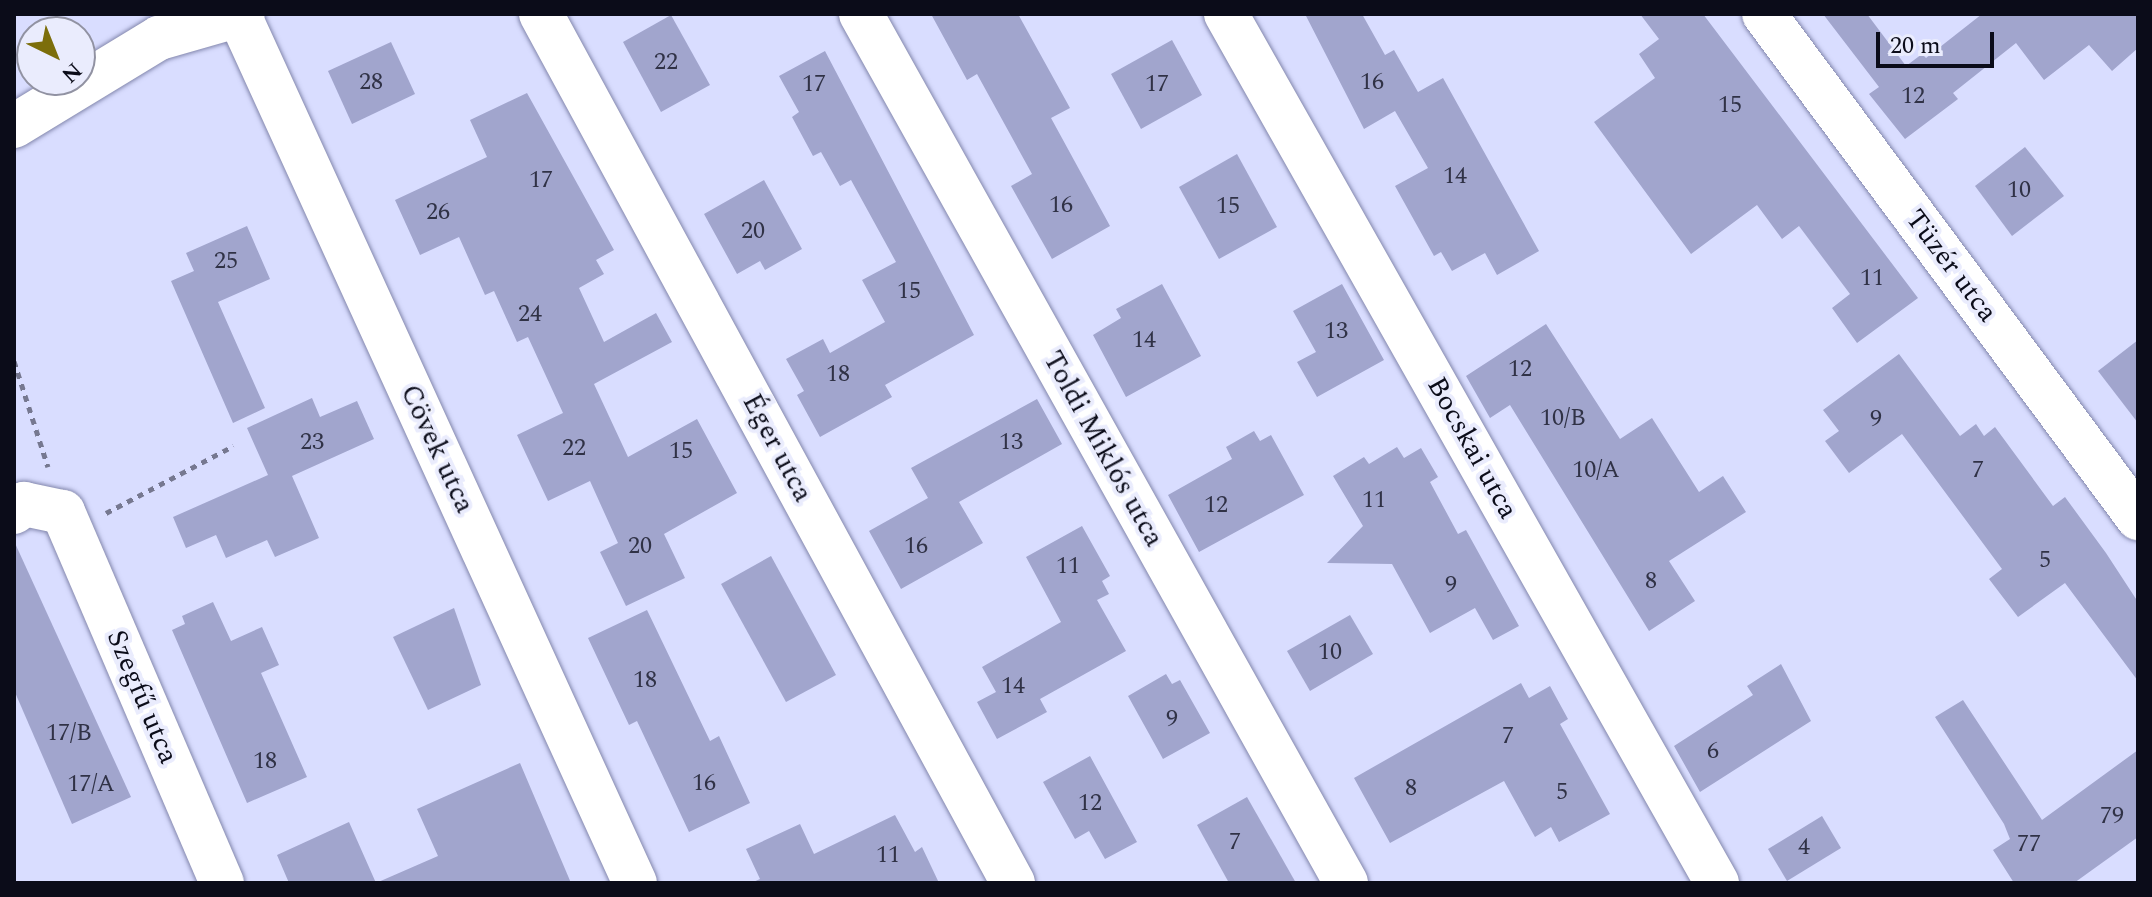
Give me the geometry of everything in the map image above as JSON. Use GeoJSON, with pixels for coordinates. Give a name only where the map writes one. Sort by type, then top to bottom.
{"type":"FeatureCollection","features":[{"type":"Feature","properties":{"kind":"street"},"geometry":{"type":"LineString","coordinates":[[14,126],[149,26],[241,14]]}},
{"type":"Feature","properties":{"kind":"street","name":"Cövek utca"},"geometry":{"type":"LineString","coordinates":[[241,14],[635,883]]}},
{"type":"Feature","properties":{"kind":"street","name":"Éger utca"},"geometry":{"type":"LineString","coordinates":[[541,14],[1013,883]]}},
{"type":"Feature","properties":{"kind":"street","name":"Toldi Miklós utca"},"geometry":{"type":"LineString","coordinates":[[861,14],[1346,883]]}},
{"type":"Feature","properties":{"kind":"street","name":"Bocskai utca"},"geometry":{"type":"LineString","coordinates":[[1226,14],[1717,883]]}},
{"type":"Feature","properties":{"kind":"street","name":"Tüzér utca"},"geometry":{"type":"LineString","coordinates":[[1764,14],[2138,518]]}},
{"type":"Feature","properties":{"kind":"street"},"geometry":{"type":"LineString","coordinates":[[14,512],[24,504],[67,522]]}},
{"type":"Feature","properties":{"kind":"street","name":"Szegfű utca"},"geometry":{"type":"LineString","coordinates":[[67,522],[222,883]]}},
{"type":"Feature","properties":{"kind":"path"},"geometry":{"type":"LineString","coordinates":[[14,361],[67,522],[233,446]]}},
{"type":"Feature","properties":{"kind":"building"},"geometry":{"type":"Polygon","coordinates":[[[931,14],[1018,14],[1070,108],[1051,118],[1110,226],[1052,259],[1011,186],[1032,174],[977,74],[967,80],[931,14]]]}},
{"type":"Feature","properties":{"kind":"building"},"geometry":{"type":"Polygon","coordinates":[[[1305,14],[1362,14],[1385,55],[1394,50],[1418,92],[1443,78],[1539,251],[1497,275],[1485,253],[1452,271],[1441,252],[1434,256],[1395,186],[1428,168],[1395,111],[1364,129],[1305,14]]]}},
{"type":"Feature","properties":{"kind":"building"},"geometry":{"type":"Polygon","coordinates":[[[1640,14],[1703,14],[1918,298],[1857,343],[1832,308],[1850,294],[1799,226],[1782,239],[1757,205],[1691,254],[1594,122],[1655,78],[1639,54],[1659,39],[1640,14]]]}},
{"type":"Feature","properties":{"kind":"building"},"geometry":{"type":"Polygon","coordinates":[[[1823,14],[1867,14],[1906,66],[1922,54],[1926,58],[1982,14],[2138,14],[2138,48],[2112,71],[2089,45],[2044,80],[2016,43],[1953,93],[1958,99],[1905,139],[1869,94],[1879,87],[1823,14]]]}},
{"type":"Feature","properties":{"kind":"building"},"geometry":{"type":"Polygon","coordinates":[[[671,15],[710,85],[661,112],[623,42],[671,15]]]}},
{"type":"Feature","properties":{"kind":"building"},"geometry":{"type":"Polygon","coordinates":[[[1172,40],[1202,95],[1141,129],[1111,74],[1172,40]]]}},
{"type":"Feature","properties":{"kind":"building"},"geometry":{"type":"Polygon","coordinates":[[[391,42],[415,94],[352,124],[328,71],[391,42]]]}},
{"type":"Feature","properties":{"kind":"building"},"geometry":{"type":"Polygon","coordinates":[[[825,51],[974,335],[885,385],[892,397],[820,437],[797,395],[804,391],[786,359],[823,339],[830,353],[885,322],[862,280],[896,262],[851,180],[840,186],[821,152],[813,156],[792,117],[799,112],[779,76],[825,51]]]}},
{"type":"Feature","properties":{"kind":"building"},"geometry":{"type":"Polygon","coordinates":[[[527,93],[614,250],[596,260],[604,274],[579,288],[604,342],[656,313],[672,342],[594,384],[628,457],[697,419],[737,493],[664,534],[685,578],[626,606],[600,552],[618,543],[590,481],[548,501],[517,435],[563,413],[528,337],[517,342],[494,291],[485,295],[459,237],[420,255],[395,200],[487,157],[470,120],[527,93]]]}},
{"type":"Feature","properties":{"kind":"building"},"geometry":{"type":"Polygon","coordinates":[[[2025,147],[2064,196],[2012,236],[1975,186],[2025,147]]]}},
{"type":"Feature","properties":{"kind":"building"},"geometry":{"type":"Polygon","coordinates":[[[1237,154],[1277,227],[1219,259],[1179,187],[1237,154]]]}},
{"type":"Feature","properties":{"kind":"building"},"geometry":{"type":"Polygon","coordinates":[[[764,180],[802,249],[765,270],[760,261],[737,274],[704,214],[764,180]]]}},
{"type":"Feature","properties":{"kind":"building"},"geometry":{"type":"Polygon","coordinates":[[[247,226],[270,279],[218,302],[265,408],[233,423],[171,281],[194,271],[186,253],[247,226]]]}},
{"type":"Feature","properties":{"kind":"building"},"geometry":{"type":"Polygon","coordinates":[[[1162,284],[1201,356],[1126,397],[1093,335],[1121,318],[1116,309],[1162,284]]]}},
{"type":"Feature","properties":{"kind":"building"},"geometry":{"type":"Polygon","coordinates":[[[1342,284],[1384,360],[1317,397],[1297,362],[1316,352],[1293,311],[1342,284]]]}},
{"type":"Feature","properties":{"kind":"building"},"geometry":{"type":"Polygon","coordinates":[[[1546,324],[1620,439],[1652,418],[1699,492],[1723,476],[1746,512],[1669,561],[1695,601],[1649,631],[1510,405],[1490,418],[1466,376],[1546,324]]]}},
{"type":"Feature","properties":{"kind":"building"},"geometry":{"type":"Polygon","coordinates":[[[2138,340],[2138,423],[2098,371],[2138,340]]]}},
{"type":"Feature","properties":{"kind":"building"},"geometry":{"type":"Polygon","coordinates":[[[1899,354],[1960,436],[1976,424],[1984,436],[1995,427],[2053,506],[2065,497],[2106,553],[2138,602],[2138,681],[2065,583],[2018,617],[1989,579],[2002,569],[1902,434],[1849,473],[1825,441],[1839,431],[1823,410],[1899,354]]]}},
{"type":"Feature","properties":{"kind":"building"},"geometry":{"type":"Polygon","coordinates":[[[312,398],[320,417],[357,401],[374,439],[292,476],[319,538],[275,557],[267,540],[226,558],[216,535],[186,548],[173,517],[268,475],[247,428],[312,398]]]}},
{"type":"Feature","properties":{"kind":"building"},"geometry":{"type":"Polygon","coordinates":[[[1037,399],[1062,444],[959,502],[983,543],[901,589],[869,531],[928,498],[911,468],[1037,399]]]}},
{"type":"Feature","properties":{"kind":"building"},"geometry":{"type":"Polygon","coordinates":[[[1254,431],[1260,441],[1271,435],[1304,495],[1199,552],[1168,495],[1232,459],[1226,447],[1254,431]]]}},
{"type":"Feature","properties":{"kind":"building"},"geometry":{"type":"Polygon","coordinates":[[[1397,447],[1404,458],[1421,448],[1438,477],[1430,482],[1458,534],[1466,530],[1519,626],[1493,640],[1475,608],[1430,633],[1392,564],[1327,563],[1363,526],[1333,476],[1364,457],[1369,464],[1397,447]]]}},
{"type":"Feature","properties":{"kind":"building"},"geometry":{"type":"Polygon","coordinates":[[[1082,526],[1110,576],[1102,581],[1109,594],[1097,600],[1126,651],[1040,699],[1047,712],[997,739],[977,702],[996,692],[982,667],[1061,622],[1026,557],[1082,526]]]}},
{"type":"Feature","properties":{"kind":"building"},"geometry":{"type":"Polygon","coordinates":[[[14,541],[131,797],[72,824],[14,690],[14,541]]]}},
{"type":"Feature","properties":{"kind":"building"},"geometry":{"type":"Polygon","coordinates":[[[771,556],[836,675],[786,702],[721,584],[771,556]]]}},
{"type":"Feature","properties":{"kind":"building"},"geometry":{"type":"Polygon","coordinates":[[[213,602],[231,641],[262,627],[279,665],[261,673],[307,777],[247,803],[172,630],[185,624],[182,616],[213,602]]]}},
{"type":"Feature","properties":{"kind":"building"},"geometry":{"type":"Polygon","coordinates":[[[454,608],[481,685],[428,710],[393,637],[454,608]]]}},
{"type":"Feature","properties":{"kind":"building"},"geometry":{"type":"Polygon","coordinates":[[[647,610],[710,741],[719,736],[750,803],[689,832],[637,721],[629,725],[588,638],[647,610]]]}},
{"type":"Feature","properties":{"kind":"building"},"geometry":{"type":"Polygon","coordinates":[[[1350,615],[1373,654],[1310,691],[1287,651],[1350,615]]]}},
{"type":"Feature","properties":{"kind":"building"},"geometry":{"type":"Polygon","coordinates":[[[1781,664],[1811,721],[1700,792],[1674,746],[1753,695],[1747,686],[1781,664]]]}},
{"type":"Feature","properties":{"kind":"building"},"geometry":{"type":"Polygon","coordinates":[[[1166,674],[1172,684],[1180,680],[1210,733],[1163,759],[1128,696],[1166,674]]]}},
{"type":"Feature","properties":{"kind":"building"},"geometry":{"type":"Polygon","coordinates":[[[1521,683],[1529,698],[1550,686],[1568,719],[1560,724],[1610,814],[1559,842],[1551,827],[1535,837],[1504,781],[1390,843],[1354,778],[1521,683]]]}},
{"type":"Feature","properties":{"kind":"building"},"geometry":{"type":"Polygon","coordinates":[[[1963,700],[2042,820],[2138,750],[2138,837],[2074,883],[2014,883],[1993,850],[2010,839],[2004,824],[1935,717],[1963,700]]]}},
{"type":"Feature","properties":{"kind":"building"},"geometry":{"type":"Polygon","coordinates":[[[1090,756],[1137,842],[1105,859],[1089,831],[1075,839],[1043,782],[1090,756]]]}},
{"type":"Feature","properties":{"kind":"building"},"geometry":{"type":"Polygon","coordinates":[[[520,763],[571,883],[376,883],[438,856],[417,809],[520,763]]]}},
{"type":"Feature","properties":{"kind":"building"},"geometry":{"type":"Polygon","coordinates":[[[1247,797],[1296,883],[1229,883],[1197,825],[1247,797]]]}},
{"type":"Feature","properties":{"kind":"building"},"geometry":{"type":"Polygon","coordinates":[[[895,815],[915,852],[922,847],[939,883],[751,883],[760,879],[746,849],[800,824],[814,854],[895,815]]]}},
{"type":"Feature","properties":{"kind":"building"},"geometry":{"type":"Polygon","coordinates":[[[1822,816],[1841,848],[1787,881],[1768,849],[1822,816]]]}},
{"type":"Feature","properties":{"kind":"building"},"geometry":{"type":"Polygon","coordinates":[[[349,822],[376,883],[289,883],[277,855],[349,822]]]}}]}
